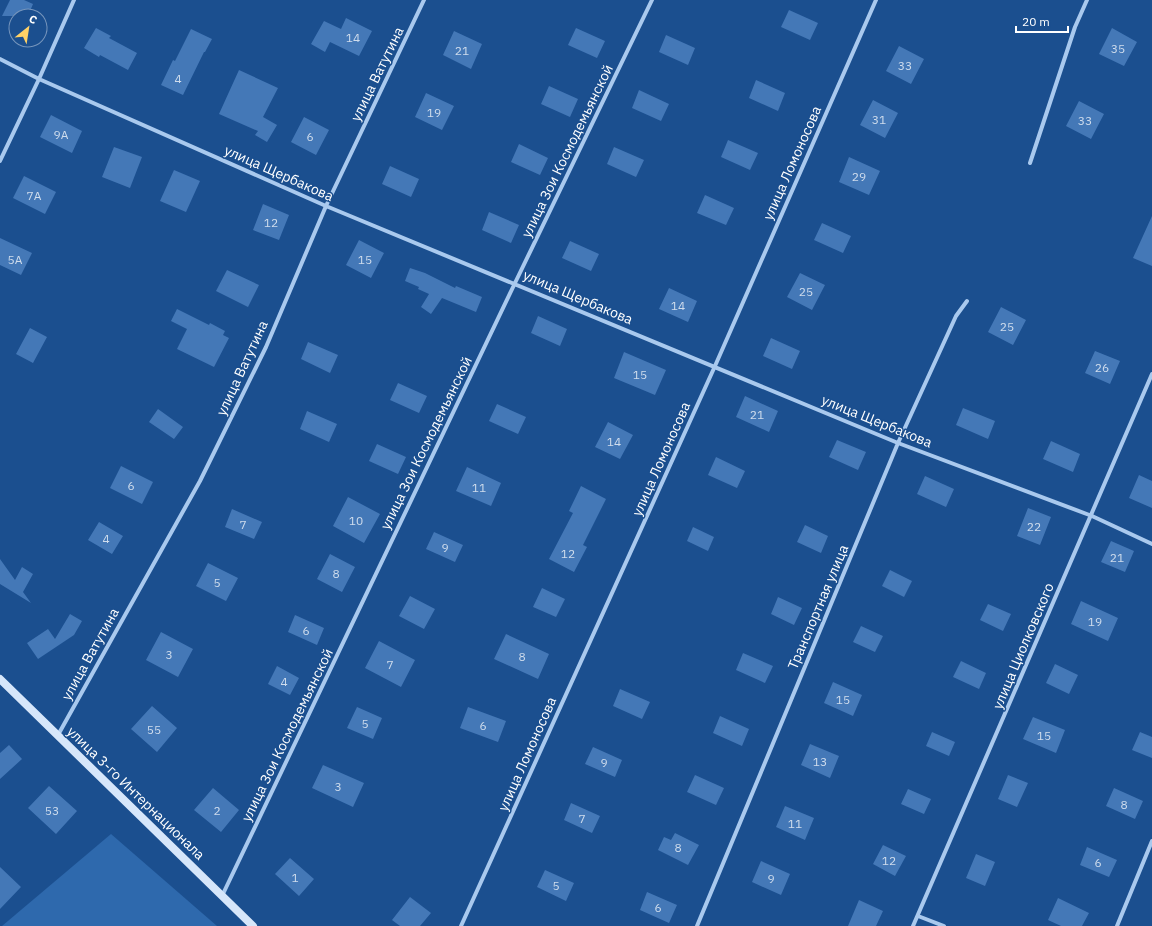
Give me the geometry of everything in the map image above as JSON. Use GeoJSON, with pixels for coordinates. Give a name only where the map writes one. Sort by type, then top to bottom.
{"type":"FeatureCollection","features":[{"type":"Feature","properties":{"kind":"main road","name":"улица 3-го Интернационала"},"geometry":{"type":"LineString","coordinates":[[0,679],[253,926]]}},
{"type":"Feature","properties":{"kind":"street"},"geometry":{"type":"LineString","coordinates":[[0,162],[74,0]]}},
{"type":"Feature","properties":{"kind":"street","name":"улица Ватутина"},"geometry":{"type":"LineString","coordinates":[[57,735],[200,481],[266,347],[326,206],[424,0]]}},
{"type":"Feature","properties":{"kind":"street","name":"улица Зои Космодемьянской"},"geometry":{"type":"LineString","coordinates":[[222,896],[652,0]]}},
{"type":"Feature","properties":{"kind":"street","name":"улица Ломоносова"},"geometry":{"type":"LineString","coordinates":[[461,926],[715,366],[876,0]]}},
{"type":"Feature","properties":{"kind":"street"},"geometry":{"type":"LineString","coordinates":[[1030,163],[1075,27],[1088,0]]}},
{"type":"Feature","properties":{"kind":"street","name":"улица Щербакова"},"geometry":{"type":"LineString","coordinates":[[0,59],[39,78],[326,206],[515,283],[898,443],[1092,516],[1152,544]]}},
{"type":"Feature","properties":{"kind":"street","name":"Транспортная улица"},"geometry":{"type":"LineString","coordinates":[[697,926],[898,443],[956,316],[967,301]]}},
{"type":"Feature","properties":{"kind":"street","name":"улица Циолковского"},"geometry":{"type":"LineString","coordinates":[[913,926],[1092,516],[1152,374]]}},
{"type":"Feature","properties":{"kind":"street"},"geometry":{"type":"LineString","coordinates":[[1117,926],[1152,841]]}},
{"type":"Feature","properties":{"kind":"street"},"geometry":{"type":"LineString","coordinates":[[918,916],[944,926]]}},
{"type":"Feature","properties":{"kind":"shaded area"},"geometry":{"type":"Polygon","coordinates":[[[111,834],[217,926],[2,926],[111,834]]]}},
{"type":"Feature","properties":{"kind":"building"},"geometry":{"type":"Polygon","coordinates":[[[10,0],[24,0],[33,4],[31,8],[8,8],[8,16],[2,16],[10,0]]]}},
{"type":"Feature","properties":{"kind":"building"},"geometry":{"type":"Polygon","coordinates":[[[789,10],[818,23],[810,40],[781,27],[789,10]]]}},
{"type":"Feature","properties":{"kind":"building"},"geometry":{"type":"Polygon","coordinates":[[[346,18],[372,31],[359,56],[330,42],[325,52],[311,44],[324,21],[341,29],[346,18]]]}},
{"type":"Feature","properties":{"kind":"building"},"geometry":{"type":"Polygon","coordinates":[[[96,28],[111,36],[109,38],[137,53],[128,70],[100,55],[99,57],[84,48],[96,28]]]}},
{"type":"Feature","properties":{"kind":"building"},"geometry":{"type":"Polygon","coordinates":[[[576,28],[605,41],[597,58],[568,45],[576,28]]]}},
{"type":"Feature","properties":{"kind":"building"},"geometry":{"type":"Polygon","coordinates":[[[1112,28],[1137,42],[1124,66],[1099,54],[1112,28]]]}},
{"type":"Feature","properties":{"kind":"building"},"geometry":{"type":"Polygon","coordinates":[[[191,29],[212,39],[183,95],[161,85],[173,60],[175,61],[191,29]]]}},
{"type":"Feature","properties":{"kind":"building"},"geometry":{"type":"Polygon","coordinates":[[[454,31],[482,44],[471,69],[443,55],[454,31]]]}},
{"type":"Feature","properties":{"kind":"building"},"geometry":{"type":"Polygon","coordinates":[[[666,35],[695,48],[688,65],[659,52],[666,35]]]}},
{"type":"Feature","properties":{"kind":"building"},"geometry":{"type":"Polygon","coordinates":[[[899,46],[924,59],[911,84],[886,71],[899,46]]]}},
{"type":"Feature","properties":{"kind":"building"},"geometry":{"type":"Polygon","coordinates":[[[239,70],[278,88],[263,117],[277,125],[267,142],[255,135],[258,131],[219,114],[239,70]]]}},
{"type":"Feature","properties":{"kind":"building"},"geometry":{"type":"Polygon","coordinates":[[[756,80],[785,93],[778,111],[749,98],[756,80]]]}},
{"type":"Feature","properties":{"kind":"building"},"geometry":{"type":"Polygon","coordinates":[[[549,86],[578,99],[570,117],[541,104],[549,86]]]}},
{"type":"Feature","properties":{"kind":"building"},"geometry":{"type":"Polygon","coordinates":[[[639,90],[669,104],[661,121],[632,108],[639,90]]]}},
{"type":"Feature","properties":{"kind":"building"},"geometry":{"type":"Polygon","coordinates":[[[426,93],[454,106],[442,130],[415,117],[426,93]]]}},
{"type":"Feature","properties":{"kind":"building"},"geometry":{"type":"Polygon","coordinates":[[[873,100],[898,113],[885,138],[860,125],[873,100]]]}},
{"type":"Feature","properties":{"kind":"building"},"geometry":{"type":"Polygon","coordinates":[[[1079,101],[1104,114],[1091,139],[1066,126],[1079,101]]]}},
{"type":"Feature","properties":{"kind":"building"},"geometry":{"type":"Polygon","coordinates":[[[51,115],[82,131],[72,153],[40,137],[51,115]]]}},
{"type":"Feature","properties":{"kind":"building"},"geometry":{"type":"Polygon","coordinates":[[[304,117],[329,130],[316,155],[291,142],[304,117]]]}},
{"type":"Feature","properties":{"kind":"building"},"geometry":{"type":"Polygon","coordinates":[[[728,140],[758,153],[750,170],[721,157],[728,140]]]}},
{"type":"Feature","properties":{"kind":"building"},"geometry":{"type":"Polygon","coordinates":[[[519,144],[548,158],[540,175],[511,162],[519,144]]]}},
{"type":"Feature","properties":{"kind":"building"},"geometry":{"type":"Polygon","coordinates":[[[114,147],[142,157],[130,188],[102,177],[114,147]]]}},
{"type":"Feature","properties":{"kind":"building"},"geometry":{"type":"Polygon","coordinates":[[[614,147],[644,160],[636,177],[607,164],[614,147]]]}},
{"type":"Feature","properties":{"kind":"building"},"geometry":{"type":"Polygon","coordinates":[[[849,157],[880,171],[869,195],[839,182],[849,157]]]}},
{"type":"Feature","properties":{"kind":"building"},"geometry":{"type":"Polygon","coordinates":[[[390,166],[419,179],[411,197],[382,184],[390,166]]]}},
{"type":"Feature","properties":{"kind":"building"},"geometry":{"type":"Polygon","coordinates":[[[174,170],[200,181],[186,212],[160,201],[174,170]]]}},
{"type":"Feature","properties":{"kind":"building"},"geometry":{"type":"Polygon","coordinates":[[[24,176],[56,192],[45,214],[13,198],[24,176]]]}},
{"type":"Feature","properties":{"kind":"building"},"geometry":{"type":"Polygon","coordinates":[[[705,195],[734,208],[726,225],[697,213],[705,195]]]}},
{"type":"Feature","properties":{"kind":"building"},"geometry":{"type":"Polygon","coordinates":[[[263,204],[289,215],[279,240],[253,230],[263,204]]]}},
{"type":"Feature","properties":{"kind":"building"},"geometry":{"type":"Polygon","coordinates":[[[489,212],[519,225],[511,243],[482,230],[489,212]]]}},
{"type":"Feature","properties":{"kind":"building"},"geometry":{"type":"Polygon","coordinates":[[[1152,216],[1152,266],[1133,258],[1152,216]]]}},
{"type":"Feature","properties":{"kind":"building"},"geometry":{"type":"Polygon","coordinates":[[[822,223],[851,236],[843,253],[814,240],[822,223]]]}},
{"type":"Feature","properties":{"kind":"building"},"geometry":{"type":"Polygon","coordinates":[[[0,238],[32,253],[21,275],[0,265],[0,238]]]}},
{"type":"Feature","properties":{"kind":"building"},"geometry":{"type":"Polygon","coordinates":[[[359,240],[384,253],[371,278],[346,265],[359,240]]]}},
{"type":"Feature","properties":{"kind":"building"},"geometry":{"type":"Polygon","coordinates":[[[570,241],[599,254],[591,271],[562,258],[570,241]]]}},
{"type":"Feature","properties":{"kind":"building"},"geometry":{"type":"Polygon","coordinates":[[[410,268],[425,273],[455,288],[456,286],[482,297],[476,312],[442,298],[431,314],[421,307],[429,294],[418,289],[419,287],[405,281],[410,268]]]}},
{"type":"Feature","properties":{"kind":"building"},"geometry":{"type":"Polygon","coordinates":[[[227,270],[259,285],[248,307],[216,291],[227,270]]]}},
{"type":"Feature","properties":{"kind":"building"},"geometry":{"type":"Polygon","coordinates":[[[800,273],[825,285],[812,310],[787,297],[800,273]]]}},
{"type":"Feature","properties":{"kind":"building"},"geometry":{"type":"Polygon","coordinates":[[[669,288],[697,301],[688,322],[659,309],[669,288]]]}},
{"type":"Feature","properties":{"kind":"building"},"geometry":{"type":"Polygon","coordinates":[[[1001,307],[1026,320],[1013,345],[988,332],[1001,307]]]}},
{"type":"Feature","properties":{"kind":"building"},"geometry":{"type":"Polygon","coordinates":[[[177,309],[209,325],[210,323],[225,331],[223,335],[229,338],[214,367],[177,349],[187,329],[171,321],[177,309]]]}},
{"type":"Feature","properties":{"kind":"building"},"geometry":{"type":"Polygon","coordinates":[[[538,316],[567,329],[560,346],[531,333],[538,316]]]}},
{"type":"Feature","properties":{"kind":"building"},"geometry":{"type":"Polygon","coordinates":[[[30,328],[47,337],[33,363],[16,354],[30,328]]]}},
{"type":"Feature","properties":{"kind":"building"},"geometry":{"type":"Polygon","coordinates":[[[771,338],[800,351],[792,369],[763,356],[771,338]]]}},
{"type":"Feature","properties":{"kind":"building"},"geometry":{"type":"Polygon","coordinates":[[[308,342],[338,355],[330,373],[301,359],[308,342]]]}},
{"type":"Feature","properties":{"kind":"building"},"geometry":{"type":"Polygon","coordinates":[[[1095,351],[1120,361],[1110,384],[1085,373],[1095,351]]]}},
{"type":"Feature","properties":{"kind":"building"},"geometry":{"type":"Polygon","coordinates":[[[624,352],[666,370],[655,395],[614,378],[624,352]]]}},
{"type":"Feature","properties":{"kind":"building"},"geometry":{"type":"Polygon","coordinates":[[[398,383],[427,396],[419,413],[390,400],[398,383]]]}},
{"type":"Feature","properties":{"kind":"building"},"geometry":{"type":"Polygon","coordinates":[[[745,396],[778,411],[769,432],[736,417],[745,396]]]}},
{"type":"Feature","properties":{"kind":"building"},"geometry":{"type":"Polygon","coordinates":[[[497,404],[526,417],[518,434],[489,421],[497,404]]]}},
{"type":"Feature","properties":{"kind":"building"},"geometry":{"type":"Polygon","coordinates":[[[963,408],[995,421],[988,439],[956,425],[963,408]]]}},
{"type":"Feature","properties":{"kind":"building"},"geometry":{"type":"Polygon","coordinates":[[[158,409],[183,427],[174,439],[149,422],[158,409]]]}},
{"type":"Feature","properties":{"kind":"building"},"geometry":{"type":"Polygon","coordinates":[[[307,411],[337,424],[329,442],[300,429],[307,411]]]}},
{"type":"Feature","properties":{"kind":"building"},"geometry":{"type":"Polygon","coordinates":[[[608,422],[633,435],[620,459],[595,447],[608,422]]]}},
{"type":"Feature","properties":{"kind":"building"},"geometry":{"type":"Polygon","coordinates":[[[837,440],[866,452],[858,470],[829,457],[837,440]]]}},
{"type":"Feature","properties":{"kind":"building"},"geometry":{"type":"Polygon","coordinates":[[[1051,441],[1080,454],[1073,472],[1043,459],[1051,441]]]}},
{"type":"Feature","properties":{"kind":"building"},"geometry":{"type":"Polygon","coordinates":[[[377,444],[406,457],[398,474],[369,461],[377,444]]]}},
{"type":"Feature","properties":{"kind":"building"},"geometry":{"type":"Polygon","coordinates":[[[716,457],[745,471],[737,488],[708,475],[716,457]]]}},
{"type":"Feature","properties":{"kind":"building"},"geometry":{"type":"Polygon","coordinates":[[[121,466],[153,482],[142,504],[110,488],[121,466]]]}},
{"type":"Feature","properties":{"kind":"building"},"geometry":{"type":"Polygon","coordinates":[[[467,467],[501,483],[491,506],[456,491],[467,467]]]}},
{"type":"Feature","properties":{"kind":"building"},"geometry":{"type":"Polygon","coordinates":[[[1139,475],[1152,481],[1152,508],[1129,498],[1139,475]]]}},
{"type":"Feature","properties":{"kind":"building"},"geometry":{"type":"Polygon","coordinates":[[[925,476],[954,489],[946,507],[917,494],[925,476]]]}},
{"type":"Feature","properties":{"kind":"building"},"geometry":{"type":"Polygon","coordinates":[[[581,486],[606,499],[583,545],[587,547],[574,572],[549,559],[573,513],[569,511],[581,486]]]}},
{"type":"Feature","properties":{"kind":"building"},"geometry":{"type":"Polygon","coordinates":[[[348,497],[380,514],[364,543],[333,526],[348,497]]]}},
{"type":"Feature","properties":{"kind":"building"},"geometry":{"type":"Polygon","coordinates":[[[1028,508],[1051,517],[1040,545],[1017,536],[1028,508]]]}},
{"type":"Feature","properties":{"kind":"building"},"geometry":{"type":"Polygon","coordinates":[[[232,509],[262,522],[254,539],[225,527],[232,509]]]}},
{"type":"Feature","properties":{"kind":"building"},"geometry":{"type":"Polygon","coordinates":[[[99,522],[123,536],[112,554],[88,540],[99,522]]]}},
{"type":"Feature","properties":{"kind":"building"},"geometry":{"type":"Polygon","coordinates":[[[805,525],[828,536],[821,553],[797,542],[805,525]]]}},
{"type":"Feature","properties":{"kind":"building"},"geometry":{"type":"Polygon","coordinates":[[[693,527],[714,537],[708,551],[687,541],[693,527]]]}},
{"type":"Feature","properties":{"kind":"building"},"geometry":{"type":"Polygon","coordinates":[[[434,532],[463,545],[455,562],[426,549],[434,532]]]}},
{"type":"Feature","properties":{"kind":"building"},"geometry":{"type":"Polygon","coordinates":[[[1111,541],[1134,551],[1125,572],[1101,562],[1111,541]]]}},
{"type":"Feature","properties":{"kind":"building"},"geometry":{"type":"Polygon","coordinates":[[[330,554],[355,567],[342,592],[317,579],[330,554]]]}},
{"type":"Feature","properties":{"kind":"building"},"geometry":{"type":"Polygon","coordinates":[[[0,559],[15,580],[22,567],[33,574],[23,592],[31,603],[0,584],[0,559]]]}},
{"type":"Feature","properties":{"kind":"building"},"geometry":{"type":"Polygon","coordinates":[[[208,563],[238,578],[226,601],[196,586],[208,563]]]}},
{"type":"Feature","properties":{"kind":"building"},"geometry":{"type":"Polygon","coordinates":[[[890,570],[912,581],[904,597],[882,586],[890,570]]]}},
{"type":"Feature","properties":{"kind":"building"},"geometry":{"type":"Polygon","coordinates":[[[542,588],[565,599],[556,617],[533,607],[542,588]]]}},
{"type":"Feature","properties":{"kind":"building"},"geometry":{"type":"Polygon","coordinates":[[[410,596],[435,609],[424,629],[399,616],[410,596]]]}},
{"type":"Feature","properties":{"kind":"building"},"geometry":{"type":"Polygon","coordinates":[[[778,597],[802,608],[794,625],[771,614],[778,597]]]}},
{"type":"Feature","properties":{"kind":"building"},"geometry":{"type":"Polygon","coordinates":[[[1081,601],[1118,618],[1108,641],[1071,624],[1081,601]]]}},
{"type":"Feature","properties":{"kind":"building"},"geometry":{"type":"Polygon","coordinates":[[[988,604],[1011,614],[1003,631],[980,620],[988,604]]]}},
{"type":"Feature","properties":{"kind":"building"},"geometry":{"type":"Polygon","coordinates":[[[70,614],[82,621],[74,635],[38,659],[27,643],[48,629],[55,639],[70,614]]]}},
{"type":"Feature","properties":{"kind":"building"},"geometry":{"type":"Polygon","coordinates":[[[295,615],[324,628],[317,645],[288,632],[295,615]]]}},
{"type":"Feature","properties":{"kind":"building"},"geometry":{"type":"Polygon","coordinates":[[[861,626],[883,636],[875,652],[853,642],[861,626]]]}},
{"type":"Feature","properties":{"kind":"building"},"geometry":{"type":"Polygon","coordinates":[[[161,632],[193,649],[178,677],[146,660],[161,632]]]}},
{"type":"Feature","properties":{"kind":"building"},"geometry":{"type":"Polygon","coordinates":[[[506,634],[549,654],[538,679],[494,659],[506,634]]]}},
{"type":"Feature","properties":{"kind":"building"},"geometry":{"type":"Polygon","coordinates":[[[379,641],[415,660],[401,687],[365,668],[379,641]]]}},
{"type":"Feature","properties":{"kind":"building"},"geometry":{"type":"Polygon","coordinates":[[[743,653],[773,666],[765,683],[736,670],[743,653]]]}},
{"type":"Feature","properties":{"kind":"building"},"geometry":{"type":"Polygon","coordinates":[[[961,661],[986,673],[979,689],[953,677],[961,661]]]}},
{"type":"Feature","properties":{"kind":"building"},"geometry":{"type":"Polygon","coordinates":[[[1055,664],[1078,675],[1069,694],[1046,683],[1055,664]]]}},
{"type":"Feature","properties":{"kind":"building"},"geometry":{"type":"Polygon","coordinates":[[[277,666],[299,678],[290,695],[268,684],[277,666]]]}},
{"type":"Feature","properties":{"kind":"building"},"geometry":{"type":"Polygon","coordinates":[[[833,682],[862,695],[853,716],[824,703],[833,682]]]}},
{"type":"Feature","properties":{"kind":"building"},"geometry":{"type":"Polygon","coordinates":[[[620,689],[650,702],[642,719],[613,706],[620,689]]]}},
{"type":"Feature","properties":{"kind":"building"},"geometry":{"type":"Polygon","coordinates":[[[152,706],[177,728],[157,752],[131,729],[152,706]]]}},
{"type":"Feature","properties":{"kind":"building"},"geometry":{"type":"Polygon","coordinates":[[[357,707],[382,718],[373,739],[347,728],[357,707]]]}},
{"type":"Feature","properties":{"kind":"building"},"geometry":{"type":"Polygon","coordinates":[[[468,707],[506,721],[498,742],[460,728],[468,707]]]}},
{"type":"Feature","properties":{"kind":"building"},"geometry":{"type":"Polygon","coordinates":[[[720,716],[749,729],[742,746],[713,733],[720,716]]]}},
{"type":"Feature","properties":{"kind":"building"},"geometry":{"type":"Polygon","coordinates":[[[1033,717],[1065,730],[1056,753],[1023,739],[1033,717]]]}},
{"type":"Feature","properties":{"kind":"building"},"geometry":{"type":"Polygon","coordinates":[[[932,732],[955,742],[949,756],[926,746],[932,732]]]}},
{"type":"Feature","properties":{"kind":"building"},"geometry":{"type":"Polygon","coordinates":[[[1140,732],[1152,737],[1152,758],[1132,750],[1140,732]]]}},
{"type":"Feature","properties":{"kind":"building"},"geometry":{"type":"Polygon","coordinates":[[[810,744],[839,756],[830,778],[801,765],[810,744]]]}},
{"type":"Feature","properties":{"kind":"building"},"geometry":{"type":"Polygon","coordinates":[[[9,745],[22,759],[0,779],[0,753],[9,745]]]}},
{"type":"Feature","properties":{"kind":"building"},"geometry":{"type":"Polygon","coordinates":[[[593,747],[622,760],[615,777],[585,764],[593,747]]]}},
{"type":"Feature","properties":{"kind":"building"},"geometry":{"type":"Polygon","coordinates":[[[323,765],[364,783],[353,807],[312,788],[323,765]]]}},
{"type":"Feature","properties":{"kind":"building"},"geometry":{"type":"Polygon","coordinates":[[[695,775],[724,788],[716,805],[687,792],[695,775]]]}},
{"type":"Feature","properties":{"kind":"building"},"geometry":{"type":"Polygon","coordinates":[[[1008,775],[1028,783],[1017,807],[998,799],[1008,775]]]}},
{"type":"Feature","properties":{"kind":"building"},"geometry":{"type":"Polygon","coordinates":[[[49,786],[77,811],[56,834],[28,808],[49,786]]]}},
{"type":"Feature","properties":{"kind":"building"},"geometry":{"type":"Polygon","coordinates":[[[213,788],[239,810],[221,832],[194,810],[213,788]]]}},
{"type":"Feature","properties":{"kind":"building"},"geometry":{"type":"Polygon","coordinates":[[[1114,788],[1143,801],[1135,819],[1106,806],[1114,788]]]}},
{"type":"Feature","properties":{"kind":"building"},"geometry":{"type":"Polygon","coordinates":[[[908,789],[931,799],[924,814],[901,804],[908,789]]]}},
{"type":"Feature","properties":{"kind":"building"},"geometry":{"type":"Polygon","coordinates":[[[571,803],[600,816],[592,833],[564,820],[571,803]]]}},
{"type":"Feature","properties":{"kind":"building"},"geometry":{"type":"Polygon","coordinates":[[[785,806],[814,818],[805,840],[776,827],[785,806]]]}},
{"type":"Feature","properties":{"kind":"building"},"geometry":{"type":"Polygon","coordinates":[[[675,833],[699,845],[688,865],[658,850],[664,837],[671,840],[675,833]]]}},
{"type":"Feature","properties":{"kind":"building"},"geometry":{"type":"Polygon","coordinates":[[[883,845],[906,856],[895,876],[873,864],[883,845]]]}},
{"type":"Feature","properties":{"kind":"building"},"geometry":{"type":"Polygon","coordinates":[[[1087,847],[1117,860],[1109,877],[1080,865],[1087,847]]]}},
{"type":"Feature","properties":{"kind":"building"},"geometry":{"type":"Polygon","coordinates":[[[976,854],[995,862],[985,886],[966,878],[976,854]]]}},
{"type":"Feature","properties":{"kind":"building"},"geometry":{"type":"Polygon","coordinates":[[[290,858],[314,879],[299,896],[275,874],[290,858]]]}},
{"type":"Feature","properties":{"kind":"building"},"geometry":{"type":"Polygon","coordinates":[[[761,861],[790,874],[781,895],[752,882],[761,861]]]}},
{"type":"Feature","properties":{"kind":"building"},"geometry":{"type":"Polygon","coordinates":[[[0,867],[21,887],[0,909],[0,867]]]}},
{"type":"Feature","properties":{"kind":"building"},"geometry":{"type":"Polygon","coordinates":[[[545,870],[574,883],[566,901],[537,887],[545,870]]]}},
{"type":"Feature","properties":{"kind":"building"},"geometry":{"type":"Polygon","coordinates":[[[647,892],[677,905],[669,923],[640,910],[647,892]]]}},
{"type":"Feature","properties":{"kind":"building"},"geometry":{"type":"Polygon","coordinates":[[[410,897],[431,913],[420,926],[400,926],[392,920],[410,897]]]}},
{"type":"Feature","properties":{"kind":"building"},"geometry":{"type":"Polygon","coordinates":[[[1058,898],[1089,913],[1082,926],[1061,926],[1048,920],[1058,898]]]}},
{"type":"Feature","properties":{"kind":"building"},"geometry":{"type":"Polygon","coordinates":[[[859,900],[883,911],[876,926],[848,926],[859,900]]]}}]}
